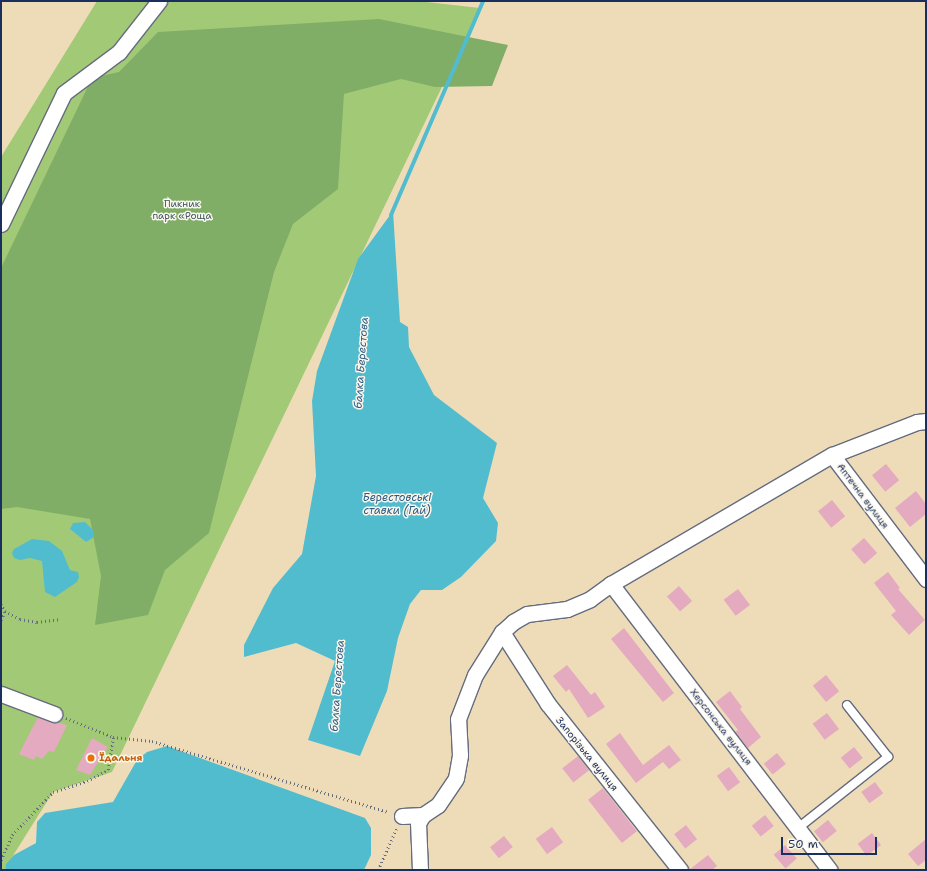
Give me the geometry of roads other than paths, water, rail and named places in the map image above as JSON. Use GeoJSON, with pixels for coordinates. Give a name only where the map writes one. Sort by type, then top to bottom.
{"type":"FeatureCollection","features":[{"type":"Feature","properties":{"kind":"street"},"geometry":{"type":"LineString","coordinates":[[1,224],[64,93],[119,52],[159,1]]}},
{"type":"Feature","properties":{"kind":"street","name":"Аптечна вулиця"},"geometry":{"type":"LineString","coordinates":[[926,421],[917,422],[832,455],[926,579]]}},
{"type":"Feature","properties":{"kind":"street"},"geometry":{"type":"LineString","coordinates":[[420,870],[418,823],[423,816],[438,805],[456,778],[460,756],[458,719],[475,675],[502,632],[527,614],[567,609],[590,600],[611,584],[832,455]]}},
{"type":"Feature","properties":{"kind":"street","name":"Херсонська вулиця"},"geometry":{"type":"LineString","coordinates":[[611,584],[830,870]]}},
{"type":"Feature","properties":{"kind":"street","name":"Запорізька вулиця"},"geometry":{"type":"LineString","coordinates":[[502,632],[548,704],[680,870]]}},
{"type":"Feature","properties":{"kind":"street"},"geometry":{"type":"LineString","coordinates":[[1,694],[54,714]]}},
{"type":"Feature","properties":{"kind":"street"},"geometry":{"type":"LineString","coordinates":[[402,816],[423,816]]}},
{"type":"Feature","properties":{"kind":"lane"},"geometry":{"type":"LineString","coordinates":[[798,828],[888,757],[847,705]]}},
{"type":"Feature","properties":{"kind":"water","name":"Берестовські ставки (Гай)"},"geometry":{"type":"Polygon","coordinates":[[[393,211],[400,322],[408,327],[409,347],[434,395],[497,443],[483,498],[498,523],[496,541],[461,577],[442,590],[421,590],[410,604],[398,638],[387,691],[360,756],[308,740],[335,661],[296,643],[244,657],[244,645],[273,588],[302,554],[316,476],[312,401],[317,371],[358,259],[393,211]]]}},
{"type":"Feature","properties":{"kind":"water"},"geometry":{"type":"Polygon","coordinates":[[[85,522],[93,530],[94,537],[86,542],[70,529],[73,523],[85,522]]]}},
{"type":"Feature","properties":{"kind":"water"},"geometry":{"type":"Polygon","coordinates":[[[32,539],[49,541],[62,551],[70,570],[78,572],[79,577],[77,582],[55,597],[45,592],[42,561],[30,558],[20,560],[14,558],[12,553],[14,549],[32,539]]]}},
{"type":"Feature","properties":{"kind":"water"},"geometry":{"type":"Polygon","coordinates":[[[167,746],[365,818],[371,828],[371,855],[364,870],[5,870],[6,864],[14,855],[36,843],[37,822],[45,813],[113,802],[137,760],[147,752],[167,746]]]}},
{"type":"Feature","properties":{"kind":"waterway","name":"балка Берестова"},"geometry":{"type":"LineString","coordinates":[[391,215],[483,1]]}},
{"type":"Feature","properties":{"kind":"place","name":"Їдальня"},"geometry":{"type":"Point","coordinates":[91,758]}},
{"type":"Feature","properties":{"kind":"park label","name":"Пикник парк «Роща"},"geometry":{"type":"Point","coordinates":[182,208]}}]}
